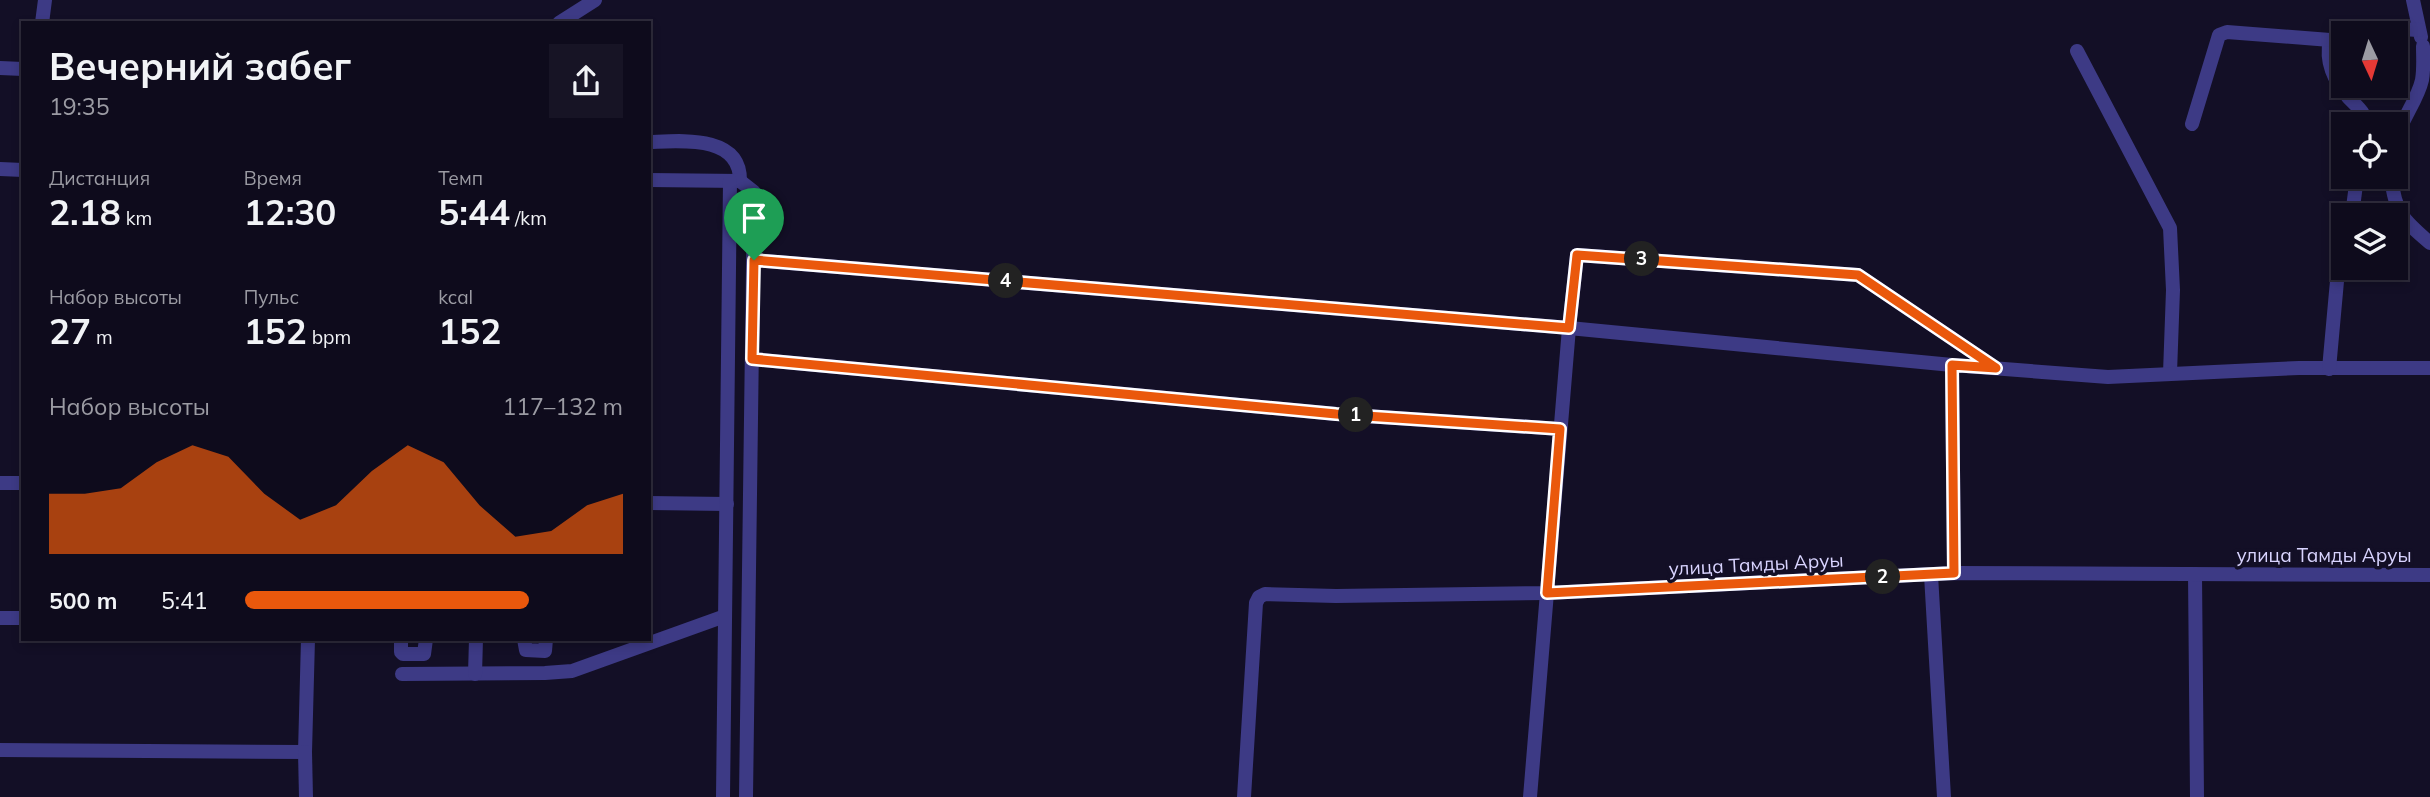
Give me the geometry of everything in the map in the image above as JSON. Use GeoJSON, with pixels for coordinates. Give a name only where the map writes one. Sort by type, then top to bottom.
{"type":"FeatureCollection","features":[{"type":"Feature","properties":{"kind":"street"},"geometry":{"type":"LineString","coordinates":[[42,21],[45,0]]}},
{"type":"Feature","properties":{"kind":"street"},"geometry":{"type":"LineString","coordinates":[[562,21],[595,0]]}},
{"type":"Feature","properties":{"kind":"street"},"geometry":{"type":"LineString","coordinates":[[2413,0],[2423,46],[2430,61]]}},
{"type":"Feature","properties":{"kind":"street"},"geometry":{"type":"LineString","coordinates":[[2408,29],[2419,30]]}},
{"type":"Feature","properties":{"kind":"street"},"geometry":{"type":"LineString","coordinates":[[2192,124],[2219,35],[2227,32],[2331,36]]}},
{"type":"Feature","properties":{"kind":"street"},"geometry":{"type":"LineString","coordinates":[[2408,113],[2423,78],[2423,46]]}},
{"type":"Feature","properties":{"kind":"street"},"geometry":{"type":"LineString","coordinates":[[2331,47],[2327,52],[2331,69]]}},
{"type":"Feature","properties":{"kind":"street"},"geometry":{"type":"LineString","coordinates":[[2077,51],[2170,228],[2173,290],[2170,373]]}},
{"type":"Feature","properties":{"kind":"street"},"geometry":{"type":"LineString","coordinates":[[0,68],[21,69]]}},
{"type":"Feature","properties":{"kind":"street"},"geometry":{"type":"LineString","coordinates":[[2349,98],[2363,112]]}},
{"type":"Feature","properties":{"kind":"street"},"geometry":{"type":"LineString","coordinates":[[651,142],[692,141],[721,146],[740,173],[735,181],[723,797]]}},
{"type":"Feature","properties":{"kind":"street"},"geometry":{"type":"LineString","coordinates":[[0,169],[21,170]]}},
{"type":"Feature","properties":{"kind":"street"},"geometry":{"type":"LineString","coordinates":[[651,180],[735,181],[754,192],[746,796]]}},
{"type":"Feature","properties":{"kind":"street"},"geometry":{"type":"LineString","coordinates":[[2392,189],[2393,200],[2405,222],[2430,243]]}},
{"type":"Feature","properties":{"kind":"street"},"geometry":{"type":"LineString","coordinates":[[1530,797],[1577,255],[1858,275],[1996,368]]}},
{"type":"Feature","properties":{"kind":"street"},"geometry":{"type":"LineString","coordinates":[[754,260],[1569,328],[1952,365],[2108,377],[2170,373],[2430,368]]}},
{"type":"Feature","properties":{"kind":"street"},"geometry":{"type":"LineString","coordinates":[[2329,369],[2337,280]]}},
{"type":"Feature","properties":{"kind":"street"},"geometry":{"type":"LineString","coordinates":[[752,359],[1336,414],[1560,429]]}},
{"type":"Feature","properties":{"kind":"street"},"geometry":{"type":"LineString","coordinates":[[1952,365],[1954,573]]}},
{"type":"Feature","properties":{"kind":"street"},"geometry":{"type":"LineString","coordinates":[[0,484],[21,483]]}},
{"type":"Feature","properties":{"kind":"street"},"geometry":{"type":"LineString","coordinates":[[651,503],[727,504]]}},
{"type":"Feature","properties":{"kind":"street","name":"улица Тамды Аруы"},"geometry":{"type":"LineString","coordinates":[[1244,797],[1256,603],[1259,597],[1265,594],[1336,596],[1547,593],[1954,573],[2430,575]]}},
{"type":"Feature","properties":{"kind":"street"},"geometry":{"type":"LineString","coordinates":[[2195,574],[2197,797]]}},
{"type":"Feature","properties":{"kind":"street"},"geometry":{"type":"LineString","coordinates":[[1931,575],[1944,797]]}},
{"type":"Feature","properties":{"kind":"street"},"geometry":{"type":"LineString","coordinates":[[402,674],[572,671],[725,616]]}},
{"type":"Feature","properties":{"kind":"street"},"geometry":{"type":"LineString","coordinates":[[0,618],[21,618]]}},
{"type":"Feature","properties":{"kind":"street"},"geometry":{"type":"LineString","coordinates":[[306,797],[309,641]]}},
{"type":"Feature","properties":{"kind":"street"},"geometry":{"type":"LineString","coordinates":[[401,641],[403,654],[424,654],[426,641]]}},
{"type":"Feature","properties":{"kind":"street"},"geometry":{"type":"LineString","coordinates":[[475,674],[476,641]]}},
{"type":"Feature","properties":{"kind":"street"},"geometry":{"type":"LineString","coordinates":[[524,641],[526,650],[545,651],[546,641]]}},
{"type":"Feature","properties":{"kind":"street"},"geometry":{"type":"LineString","coordinates":[[0,750],[305,752]]}},
{"type":"Feature","properties":{"kind":"route"},"geometry":{"type":"LineString","coordinates":[[1577,255],[1858,275],[1996,368],[1952,365],[1954,573],[1547,593],[1560,429],[1336,414],[752,359],[754,260],[1569,328],[1577,255]]}}]}
